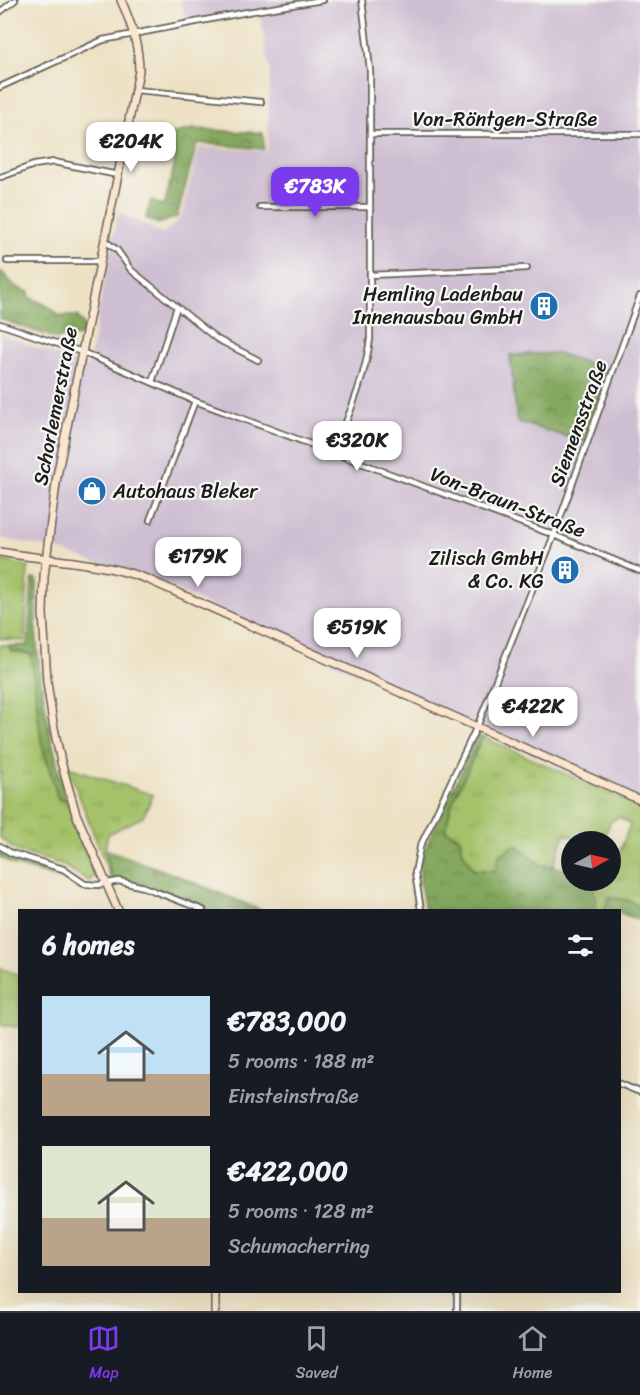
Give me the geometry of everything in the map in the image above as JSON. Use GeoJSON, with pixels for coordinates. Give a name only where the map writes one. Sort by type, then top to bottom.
{"type":"FeatureCollection","features":[{"type":"Feature","properties":{"kind":"main road","name":"Schorlemerstraße"},"geometry":{"type":"LineString","coordinates":[[118,909],[76,814],[53,723],[47,682],[44,632],[45,559],[57,476],[136,90],[139,60],[134,34],[121,0]]}},
{"type":"Feature","properties":{"kind":"main road"},"geometry":{"type":"LineString","coordinates":[[0,552],[114,568],[138,576],[640,800]]}},
{"type":"Feature","properties":{"kind":"main road"},"geometry":{"type":"LineString","coordinates":[[215,1293],[215,1311]]}},
{"type":"Feature","properties":{"kind":"street"},"geometry":{"type":"LineString","coordinates":[[0,12],[15,0]]}},
{"type":"Feature","properties":{"kind":"street"},"geometry":{"type":"LineString","coordinates":[[0,87],[103,40],[323,0]]}},
{"type":"Feature","properties":{"kind":"street"},"geometry":{"type":"LineString","coordinates":[[333,452],[363,380],[370,339],[370,70],[362,0]]}},
{"type":"Feature","properties":{"kind":"street"},"geometry":{"type":"LineString","coordinates":[[136,90],[261,102]]}},
{"type":"Feature","properties":{"kind":"street","name":"Von-Röntgen-Straße"},"geometry":{"type":"LineString","coordinates":[[370,134],[640,134]]}},
{"type":"Feature","properties":{"kind":"street"},"geometry":{"type":"LineString","coordinates":[[1,177],[34,165],[54,162],[118,175]]}},
{"type":"Feature","properties":{"kind":"street"},"geometry":{"type":"LineString","coordinates":[[260,207],[370,207]]}},
{"type":"Feature","properties":{"kind":"street"},"geometry":{"type":"LineString","coordinates":[[105,241],[117,250],[131,270],[217,339],[258,360]]}},
{"type":"Feature","properties":{"kind":"street"},"geometry":{"type":"LineString","coordinates":[[7,261],[100,261]]}},
{"type":"Feature","properties":{"kind":"street"},"geometry":{"type":"LineString","coordinates":[[370,275],[527,267]]}},
{"type":"Feature","properties":{"kind":"street","name":"Siemensstraße"},"geometry":{"type":"LineString","coordinates":[[421,909],[415,873],[420,847],[477,727],[554,535],[640,296]]}},
{"type":"Feature","properties":{"kind":"street"},"geometry":{"type":"LineString","coordinates":[[152,382],[177,307]]}},
{"type":"Feature","properties":{"kind":"street","name":"Von-Braun-Straße"},"geometry":{"type":"LineString","coordinates":[[0,324],[82,352],[195,401],[554,535],[640,572]]}},
{"type":"Feature","properties":{"kind":"street"},"geometry":{"type":"LineString","coordinates":[[150,520],[195,401]]}},
{"type":"Feature","properties":{"kind":"street"},"geometry":{"type":"LineString","coordinates":[[0,846],[11,854],[63,869],[85,884],[119,881],[144,887],[200,909]]}},
{"type":"Feature","properties":{"kind":"street"},"geometry":{"type":"LineString","coordinates":[[621,1084],[640,1092]]}},
{"type":"Feature","properties":{"kind":"street"},"geometry":{"type":"LineString","coordinates":[[457,1293],[457,1311]]}},
{"type":"Feature","properties":{"kind":"shaded area"},"geometry":{"type":"Polygon","coordinates":[[[181,0],[640,0],[640,803],[172,588],[55,549],[0,538],[0,334],[88,367],[118,212],[163,234],[181,217],[199,147],[267,151],[270,70],[259,9],[187,23],[181,0]]]}},
{"type":"Feature","properties":{"kind":"green space"},"geometry":{"type":"Polygon","coordinates":[[[194,129],[263,133],[264,149],[197,143],[177,217],[158,224],[146,218],[151,200],[164,207],[175,162],[170,134],[194,129]]]}},
{"type":"Feature","properties":{"kind":"green space"},"geometry":{"type":"Polygon","coordinates":[[[0,270],[16,287],[29,292],[30,298],[46,305],[59,316],[77,316],[85,327],[81,336],[57,339],[0,319],[0,270]]]}},
{"type":"Feature","properties":{"kind":"green space"},"geometry":{"type":"Polygon","coordinates":[[[557,353],[609,370],[585,442],[517,422],[510,355],[557,353]]]}},
{"type":"Feature","properties":{"kind":"green space"},"geometry":{"type":"Polygon","coordinates":[[[0,560],[28,566],[25,641],[0,639],[0,560]]]}},
{"type":"Feature","properties":{"kind":"green space"},"geometry":{"type":"Polygon","coordinates":[[[32,579],[37,579],[36,630],[43,694],[66,800],[58,799],[41,741],[31,654],[11,651],[10,646],[28,645],[32,579]]]}},
{"type":"Feature","properties":{"kind":"green space"},"geometry":{"type":"Polygon","coordinates":[[[0,645],[10,646],[11,651],[31,654],[41,741],[58,799],[66,800],[95,876],[89,881],[61,864],[17,851],[0,838],[0,645]]]}},
{"type":"Feature","properties":{"kind":"green space"},"geometry":{"type":"Polygon","coordinates":[[[478,735],[482,737],[452,803],[445,830],[460,838],[463,853],[474,870],[496,870],[499,855],[516,845],[541,865],[561,868],[561,891],[594,891],[596,909],[425,909],[420,883],[420,865],[428,842],[478,735]]]}},
{"type":"Feature","properties":{"kind":"green space"},"geometry":{"type":"Polygon","coordinates":[[[483,737],[640,807],[640,908],[631,901],[609,897],[605,909],[596,909],[594,891],[621,891],[621,849],[630,824],[619,817],[611,821],[606,831],[561,831],[561,845],[553,866],[541,865],[516,845],[496,870],[474,870],[463,853],[460,838],[445,830],[452,803],[483,737]]]}},
{"type":"Feature","properties":{"kind":"green space"},"geometry":{"type":"Polygon","coordinates":[[[68,767],[153,795],[143,817],[108,834],[105,849],[111,879],[68,767]]]}},
{"type":"Feature","properties":{"kind":"green space"},"geometry":{"type":"Polygon","coordinates":[[[0,848],[7,854],[64,871],[59,878],[14,865],[0,857],[0,848]]]}},
{"type":"Feature","properties":{"kind":"green space"},"geometry":{"type":"Polygon","coordinates":[[[105,849],[259,909],[201,909],[131,881],[111,879],[105,849]]]}},
{"type":"Feature","properties":{"kind":"green space"},"geometry":{"type":"Polygon","coordinates":[[[609,897],[631,901],[640,908],[640,920],[621,913],[621,909],[605,909],[609,897]]]}},
{"type":"Feature","properties":{"kind":"green space"},"geometry":{"type":"Polygon","coordinates":[[[0,968],[18,975],[18,1027],[0,1024],[0,968]]]}},
{"type":"Feature","properties":{"kind":"place","name":"Hemling Ladenbau Innenausbau GmbH"},"geometry":{"type":"Point","coordinates":[544,306]}},
{"type":"Feature","properties":{"kind":"place","name":"Autohaus Bleker"},"geometry":{"type":"Point","coordinates":[92,491]}},
{"type":"Feature","properties":{"kind":"place","name":"Zilisch GmbH & Co. KG"},"geometry":{"type":"Point","coordinates":[565,570]}}]}
